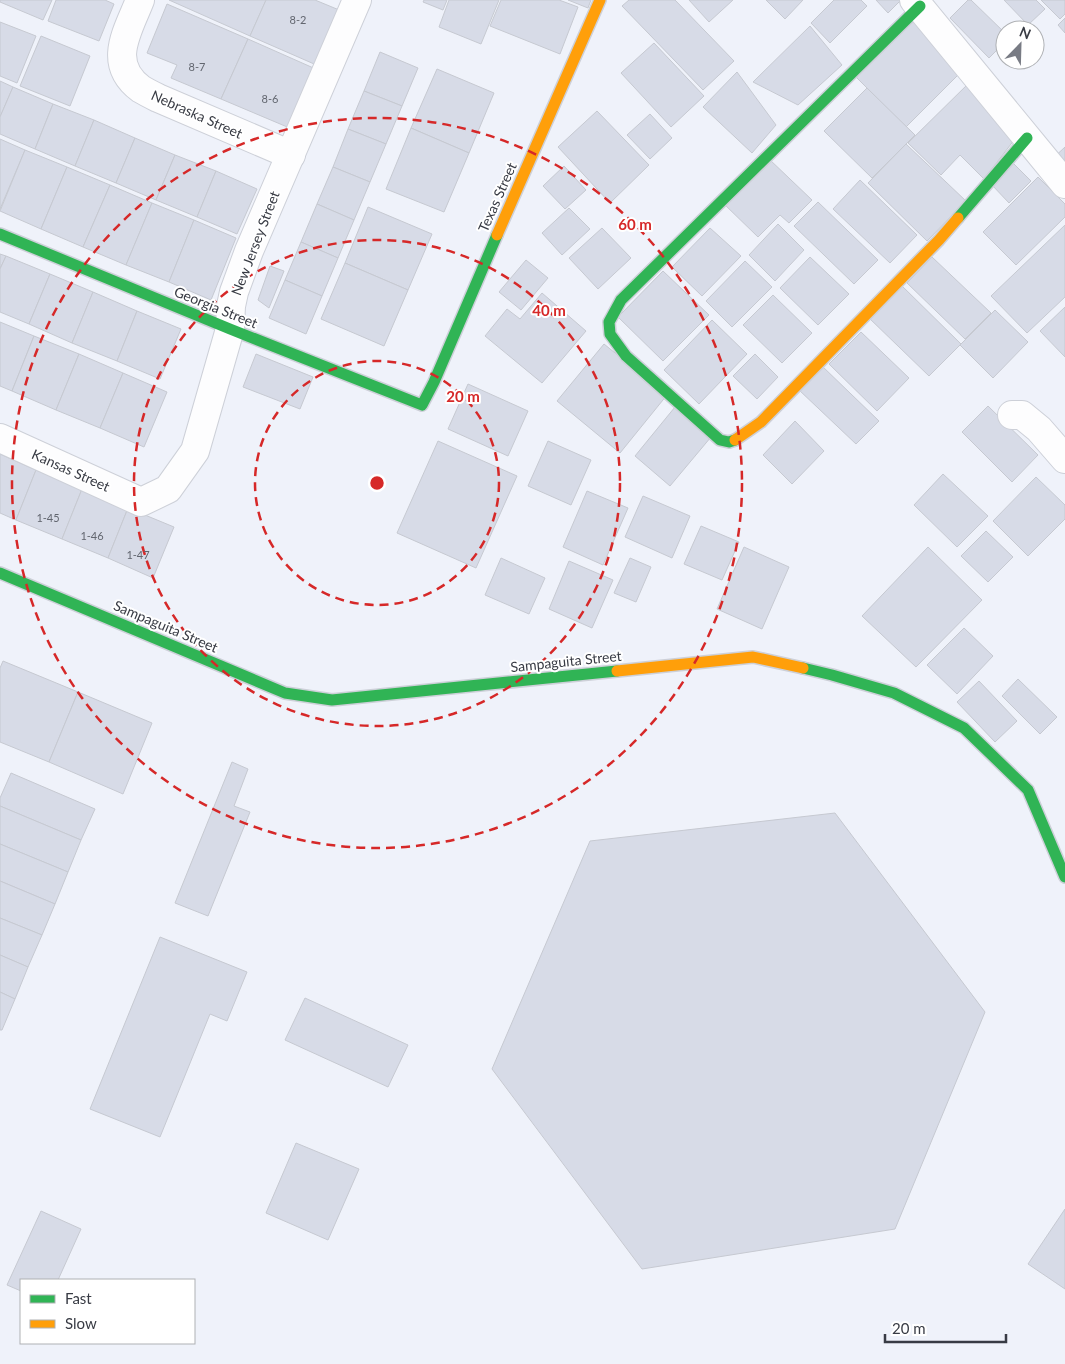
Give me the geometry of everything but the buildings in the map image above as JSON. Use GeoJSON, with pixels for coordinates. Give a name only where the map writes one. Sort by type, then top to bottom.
{"type":"FeatureCollection","features":[{"type":"Feature","properties":{"kind":"street","name":"Nebraska Street"},"geometry":{"type":"LineString","coordinates":[[140,0],[122,46],[121,61],[127,77],[141,89],[158,98],[290,155]]}},
{"type":"Feature","properties":{"kind":"street","name":"New Jersey Street"},"geometry":{"type":"LineString","coordinates":[[142,502],[168,489],[195,451],[230,328],[234,292],[249,251],[357,0]]}},
{"type":"Feature","properties":{"kind":"street","name":"Texas Street"},"geometry":{"type":"LineString","coordinates":[[422,405],[434,382],[600,0]]}},
{"type":"Feature","properties":{"kind":"street"},"geometry":{"type":"LineString","coordinates":[[1027,138],[939,240],[761,422],[738,440],[728,442],[720,440],[626,356],[610,334],[609,326],[613,313],[621,300],[917,3],[1065,184]]}},
{"type":"Feature","properties":{"kind":"street","name":"Georgia Street"},"geometry":{"type":"LineString","coordinates":[[0,234],[422,405]]}},
{"type":"Feature","properties":{"kind":"street"},"geometry":{"type":"LineString","coordinates":[[1012,415],[1022,414],[1039,428],[1065,459]]}},
{"type":"Feature","properties":{"kind":"street","name":"Kansas Street"},"geometry":{"type":"LineString","coordinates":[[0,438],[142,502]]}},
{"type":"Feature","properties":{"kind":"street","name":"Sampaguita Street"},"geometry":{"type":"LineString","coordinates":[[0,573],[285,693],[332,700],[753,657],[832,675],[894,692],[964,728],[1028,790],[1065,877]]}},
{"type":"Feature","properties":{"kind":"traffic: fast"},"geometry":{"type":"LineString","coordinates":[[735,440],[729,442],[720,440],[626,356],[610,334],[609,322],[621,300],[920,6]]}},
{"type":"Feature","properties":{"kind":"traffic: fast"},"geometry":{"type":"LineString","coordinates":[[958,218],[1027,138]]}},
{"type":"Feature","properties":{"kind":"traffic: fast"},"geometry":{"type":"LineString","coordinates":[[0,234],[230,329],[422,405],[434,382],[497,235]]}},
{"type":"Feature","properties":{"kind":"traffic: fast"},"geometry":{"type":"LineString","coordinates":[[0,573],[285,693],[332,700],[617,671]]}},
{"type":"Feature","properties":{"kind":"traffic: fast"},"geometry":{"type":"LineString","coordinates":[[803,668],[894,693],[964,728],[1028,790],[1065,877]]}},
{"type":"Feature","properties":{"kind":"traffic: slow"},"geometry":{"type":"LineString","coordinates":[[497,235],[600,0]]}},
{"type":"Feature","properties":{"kind":"traffic: slow"},"geometry":{"type":"LineString","coordinates":[[735,440],[761,422],[939,240],[958,218]]}},
{"type":"Feature","properties":{"kind":"traffic: slow"},"geometry":{"type":"LineString","coordinates":[[617,671],[753,657],[803,668]]}}]}
